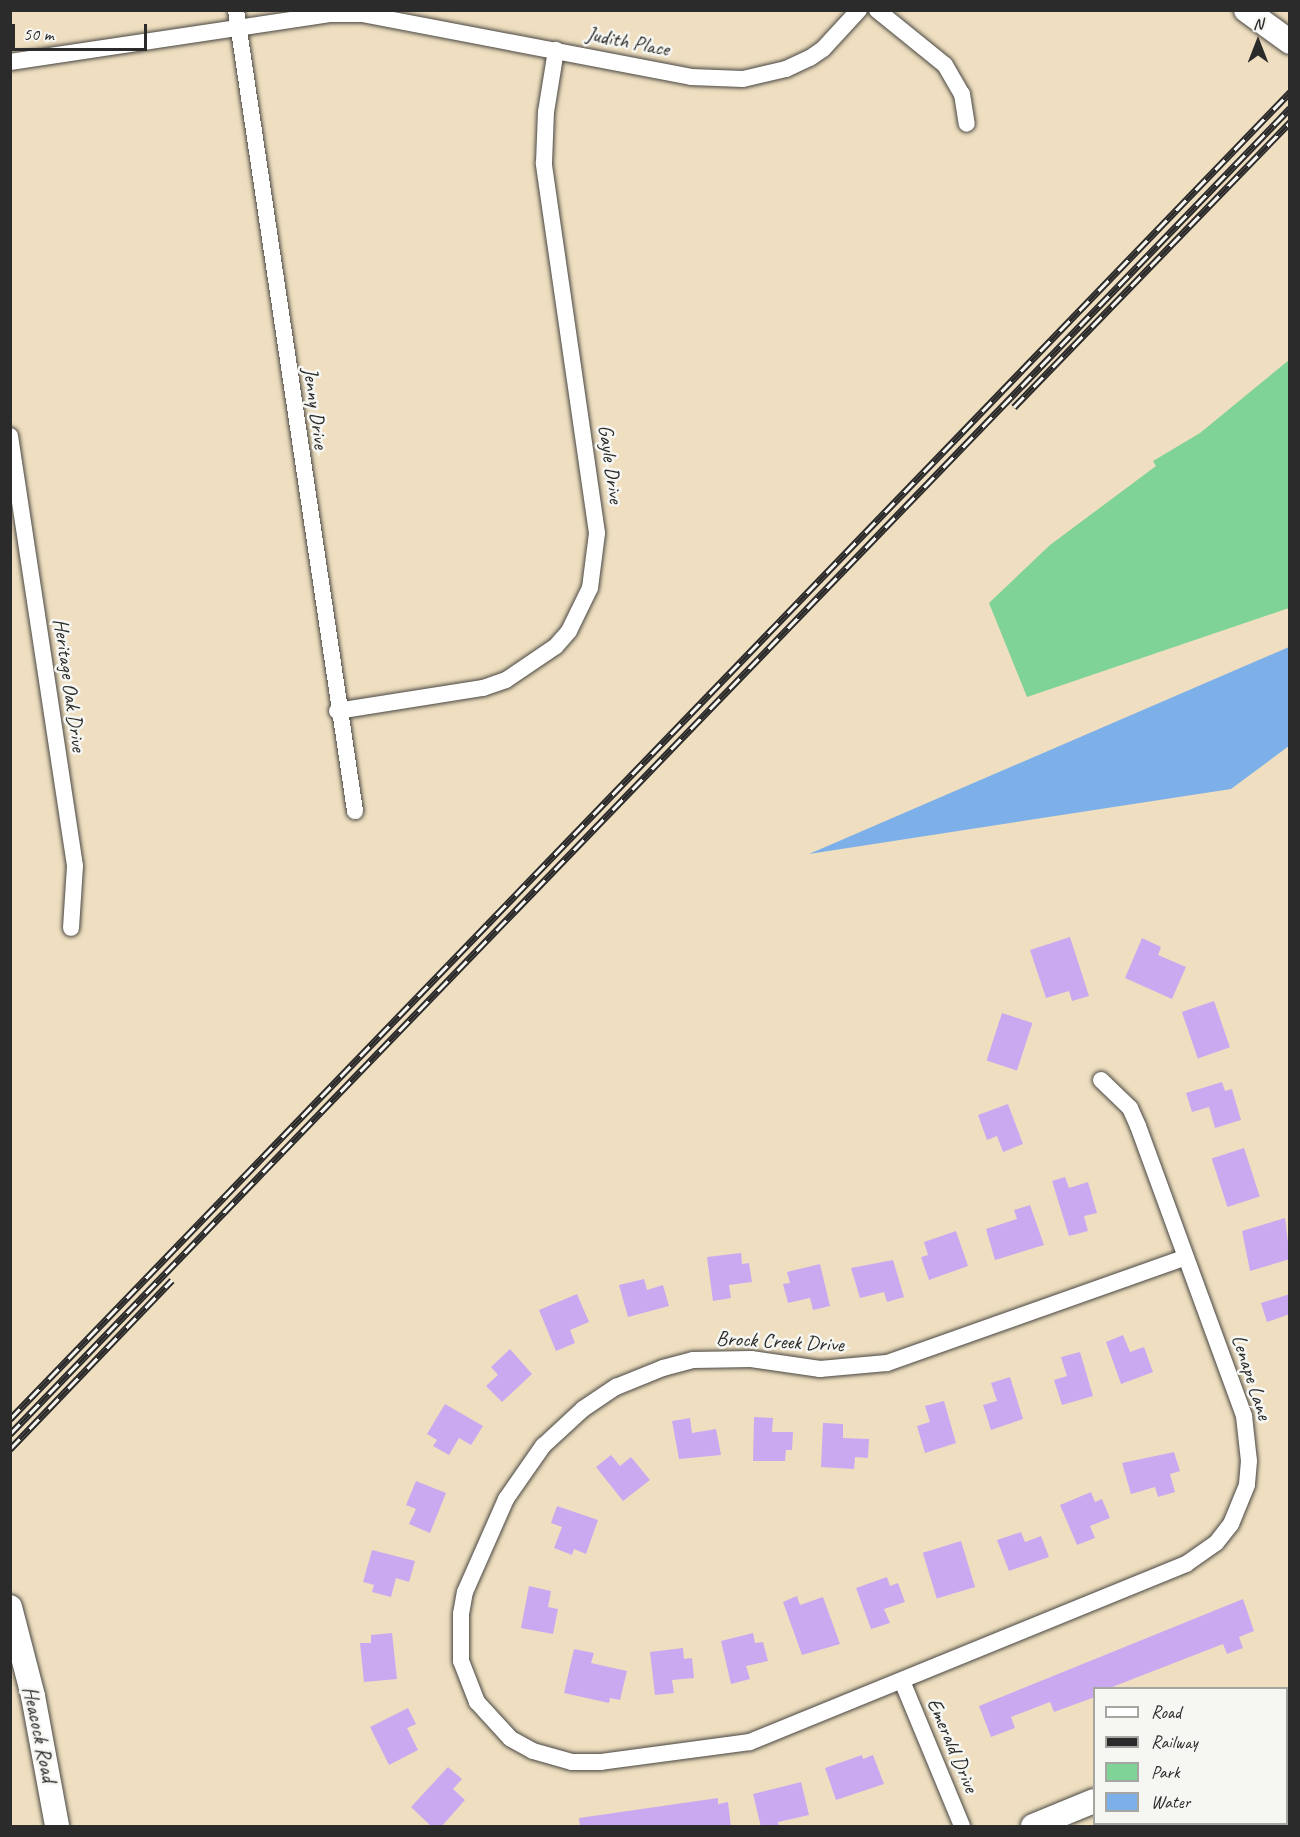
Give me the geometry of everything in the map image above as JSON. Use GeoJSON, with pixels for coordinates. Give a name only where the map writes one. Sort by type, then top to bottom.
{"type":"FeatureCollection","features":[{"type":"Feature","properties":{"kind":"main road"},"geometry":{"type":"LineString","coordinates":[[1246,10],[1290,42]]}},
{"type":"Feature","properties":{"kind":"main road","name":"Heacock Road"},"geometry":{"type":"LineString","coordinates":[[10,1607],[33,1696],[57,1827]]}},
{"type":"Feature","properties":{"kind":"main road"},"geometry":{"type":"LineString","coordinates":[[1033,1827],[1093,1802]]}},
{"type":"Feature","properties":{"kind":"street","name":"Judith Place"},"geometry":{"type":"LineString","coordinates":[[10,62],[237,19],[362,14],[691,77],[743,79],[786,69],[810,58],[823,49],[859,10]]}},
{"type":"Feature","properties":{"kind":"street"},"geometry":{"type":"LineString","coordinates":[[877,10],[945,65],[962,94],[967,124]]}},
{"type":"Feature","properties":{"kind":"street","name":"Jenny Drive"},"geometry":{"type":"LineString","coordinates":[[237,19],[337,711],[355,812]]}},
{"type":"Feature","properties":{"kind":"street","name":"Gayle Drive"},"geometry":{"type":"LineString","coordinates":[[337,711],[483,688],[506,680],[556,646],[569,631],[590,588],[595,563],[594,510],[544,163],[546,112],[556,50]]}},
{"type":"Feature","properties":{"kind":"street","name":"Heritage Oak Drive"},"geometry":{"type":"LineString","coordinates":[[11,445],[75,866],[71,928]]}},
{"type":"Feature","properties":{"kind":"street","name":"Lenape Lane"},"geometry":{"type":"LineString","coordinates":[[902,1682],[1186,1564],[1216,1543],[1231,1524],[1246,1485],[1249,1441],[1244,1416],[1130,1108],[1101,1080]]}},
{"type":"Feature","properties":{"kind":"street","name":"Brock Creek Drive"},"geometry":{"type":"LineString","coordinates":[[902,1682],[750,1742],[601,1762],[572,1762],[533,1751],[510,1738],[477,1702],[461,1661],[461,1614],[465,1592],[522,1473],[566,1423],[637,1377],[693,1360],[720,1358],[820,1368],[887,1363],[1184,1258]]}},
{"type":"Feature","properties":{"kind":"street","name":"Emerald Drive"},"geometry":{"type":"LineString","coordinates":[[902,1682],[962,1827]]}},
{"type":"Feature","properties":{"kind":"green space"},"geometry":{"type":"Polygon","coordinates":[[[1289,360],[1289,608],[1027,697],[989,603],[1050,545],[1156,466],[1153,461],[1200,433],[1289,360]]]}},
{"type":"Feature","properties":{"kind":"water"},"geometry":{"type":"Polygon","coordinates":[[[1289,647],[1289,746],[1231,789],[809,854],[1289,647]]]}},
{"type":"Feature","properties":{"kind":"building"},"geometry":{"type":"Polygon","coordinates":[[[1070,937],[1089,996],[1072,1001],[1069,991],[1046,998],[1030,950],[1070,937]]]}},
{"type":"Feature","properties":{"kind":"building"},"geometry":{"type":"Polygon","coordinates":[[[1142,938],[1161,947],[1158,955],[1186,967],[1172,999],[1125,978],[1142,938]]]}},
{"type":"Feature","properties":{"kind":"building"},"geometry":{"type":"Polygon","coordinates":[[[1214,1001],[1230,1047],[1198,1058],[1182,1012],[1214,1001]]]}},
{"type":"Feature","properties":{"kind":"building"},"geometry":{"type":"Polygon","coordinates":[[[1002,1013],[1032,1023],[1017,1070],[987,1061],[1002,1013]]]}},
{"type":"Feature","properties":{"kind":"building"},"geometry":{"type":"Polygon","coordinates":[[[1222,1082],[1225,1091],[1232,1089],[1241,1120],[1215,1128],[1209,1107],[1192,1112],[1186,1093],[1222,1082]]]}},
{"type":"Feature","properties":{"kind":"building"},"geometry":{"type":"Polygon","coordinates":[[[1008,1104],[1023,1144],[1003,1152],[997,1136],[987,1140],[978,1115],[1008,1104]]]}},
{"type":"Feature","properties":{"kind":"building"},"geometry":{"type":"Polygon","coordinates":[[[1244,1148],[1260,1197],[1227,1207],[1212,1159],[1244,1148]]]}},
{"type":"Feature","properties":{"kind":"building"},"geometry":{"type":"Polygon","coordinates":[[[1065,1177],[1069,1188],[1088,1182],[1097,1213],[1084,1216],[1088,1231],[1069,1236],[1052,1181],[1065,1177]]]}},
{"type":"Feature","properties":{"kind":"building"},"geometry":{"type":"Polygon","coordinates":[[[1030,1205],[1044,1245],[995,1260],[986,1229],[1017,1219],[1014,1210],[1030,1205]]]}},
{"type":"Feature","properties":{"kind":"building"},"geometry":{"type":"Polygon","coordinates":[[[1285,1218],[1290,1259],[1250,1271],[1242,1231],[1285,1218]]]}},
{"type":"Feature","properties":{"kind":"building"},"geometry":{"type":"Polygon","coordinates":[[[956,1231],[968,1266],[929,1280],[921,1257],[928,1255],[924,1242],[956,1231]]]}},
{"type":"Feature","properties":{"kind":"building"},"geometry":{"type":"Polygon","coordinates":[[[741,1253],[742,1264],[749,1263],[752,1282],[729,1285],[731,1298],[713,1301],[707,1257],[741,1253]]]}},
{"type":"Feature","properties":{"kind":"building"},"geometry":{"type":"Polygon","coordinates":[[[893,1260],[904,1297],[887,1302],[884,1292],[860,1298],[851,1268],[893,1260]]]}},
{"type":"Feature","properties":{"kind":"building"},"geometry":{"type":"Polygon","coordinates":[[[820,1264],[830,1306],[813,1310],[810,1298],[788,1303],[783,1284],[790,1283],[787,1272],[820,1264]]]}},
{"type":"Feature","properties":{"kind":"building"},"geometry":{"type":"Polygon","coordinates":[[[644,1279],[647,1290],[663,1285],[669,1306],[628,1317],[619,1285],[644,1279]]]}},
{"type":"Feature","properties":{"kind":"building"},"geometry":{"type":"Polygon","coordinates":[[[577,1294],[589,1322],[570,1330],[575,1343],[556,1351],[539,1310],[577,1294]]]}},
{"type":"Feature","properties":{"kind":"building"},"geometry":{"type":"Polygon","coordinates":[[[1290,1294],[1290,1314],[1267,1322],[1261,1303],[1290,1294]]]}},
{"type":"Feature","properties":{"kind":"building"},"geometry":{"type":"Polygon","coordinates":[[[1123,1335],[1130,1352],[1144,1347],[1153,1372],[1121,1384],[1106,1342],[1123,1335]]]}},
{"type":"Feature","properties":{"kind":"building"},"geometry":{"type":"Polygon","coordinates":[[[510,1349],[532,1374],[502,1402],[486,1386],[498,1375],[491,1367],[510,1349]]]}},
{"type":"Feature","properties":{"kind":"building"},"geometry":{"type":"Polygon","coordinates":[[[1080,1352],[1093,1396],[1062,1405],[1054,1380],[1067,1376],[1061,1357],[1080,1352]]]}},
{"type":"Feature","properties":{"kind":"building"},"geometry":{"type":"Polygon","coordinates":[[[1010,1377],[1023,1419],[991,1430],[983,1405],[997,1401],[991,1383],[1010,1377]]]}},
{"type":"Feature","properties":{"kind":"building"},"geometry":{"type":"Polygon","coordinates":[[[944,1401],[956,1443],[925,1453],[917,1426],[930,1422],[925,1406],[944,1401]]]}},
{"type":"Feature","properties":{"kind":"building"},"geometry":{"type":"Polygon","coordinates":[[[445,1404],[483,1426],[471,1445],[459,1438],[449,1455],[433,1446],[437,1440],[427,1434],[445,1404]]]}},
{"type":"Feature","properties":{"kind":"building"},"geometry":{"type":"Polygon","coordinates":[[[754,1417],[773,1418],[772,1432],[793,1432],[792,1450],[786,1450],[785,1461],[753,1461],[754,1417]]]}},
{"type":"Feature","properties":{"kind":"building"},"geometry":{"type":"Polygon","coordinates":[[[690,1418],[692,1433],[716,1429],[721,1455],[679,1459],[672,1421],[690,1418]]]}},
{"type":"Feature","properties":{"kind":"building"},"geometry":{"type":"Polygon","coordinates":[[[823,1423],[843,1424],[843,1438],[869,1439],[868,1458],[855,1457],[854,1469],[821,1467],[823,1423]]]}},
{"type":"Feature","properties":{"kind":"building"},"geometry":{"type":"Polygon","coordinates":[[[1174,1452],[1180,1471],[1170,1474],[1175,1492],[1158,1497],[1155,1487],[1131,1494],[1122,1463],[1174,1452]]]}},
{"type":"Feature","properties":{"kind":"building"},"geometry":{"type":"Polygon","coordinates":[[[611,1455],[620,1466],[631,1457],[650,1480],[623,1501],[596,1467],[611,1455]]]}},
{"type":"Feature","properties":{"kind":"building"},"geometry":{"type":"Polygon","coordinates":[[[416,1481],[446,1493],[430,1533],[409,1524],[416,1509],[406,1505],[416,1481]]]}},
{"type":"Feature","properties":{"kind":"building"},"geometry":{"type":"Polygon","coordinates":[[[1091,1492],[1095,1502],[1102,1499],[1110,1518],[1090,1526],[1095,1538],[1077,1545],[1060,1505],[1091,1492]]]}},
{"type":"Feature","properties":{"kind":"building"},"geometry":{"type":"Polygon","coordinates":[[[557,1506],[598,1520],[586,1554],[574,1549],[572,1555],[554,1548],[562,1527],[551,1523],[557,1506]]]}},
{"type":"Feature","properties":{"kind":"building"},"geometry":{"type":"Polygon","coordinates":[[[1021,1532],[1025,1542],[1041,1536],[1049,1557],[1009,1571],[997,1540],[1021,1532]]]}},
{"type":"Feature","properties":{"kind":"building"},"geometry":{"type":"Polygon","coordinates":[[[961,1541],[975,1587],[937,1599],[923,1553],[961,1541]]]}},
{"type":"Feature","properties":{"kind":"building"},"geometry":{"type":"Polygon","coordinates":[[[372,1550],[415,1561],[409,1582],[396,1578],[391,1597],[372,1592],[374,1585],[363,1582],[372,1550]]]}},
{"type":"Feature","properties":{"kind":"building"},"geometry":{"type":"Polygon","coordinates":[[[887,1577],[890,1586],[898,1583],[905,1602],[884,1609],[890,1623],[871,1629],[856,1588],[887,1577]]]}},
{"type":"Feature","properties":{"kind":"building"},"geometry":{"type":"Polygon","coordinates":[[[529,1586],[551,1591],[548,1607],[558,1609],[553,1634],[521,1628],[529,1586]]]}},
{"type":"Feature","properties":{"kind":"building"},"geometry":{"type":"Polygon","coordinates":[[[797,1596],[800,1605],[823,1597],[840,1644],[802,1655],[783,1602],[797,1596]]]}},
{"type":"Feature","properties":{"kind":"building"},"geometry":{"type":"Polygon","coordinates":[[[1243,1599],[1254,1631],[1239,1637],[1243,1648],[1227,1654],[1223,1644],[1112,1687],[1093,1687],[1093,1698],[1054,1712],[1050,1702],[1011,1717],[1015,1728],[991,1737],[979,1706],[1243,1599]]]}},
{"type":"Feature","properties":{"kind":"building"},"geometry":{"type":"Polygon","coordinates":[[[392,1633],[397,1679],[364,1682],[360,1643],[371,1643],[371,1635],[392,1633]]]}},
{"type":"Feature","properties":{"kind":"building"},"geometry":{"type":"Polygon","coordinates":[[[753,1633],[755,1643],[763,1642],[768,1661],[746,1666],[750,1679],[731,1684],[721,1641],[753,1633]]]}},
{"type":"Feature","properties":{"kind":"building"},"geometry":{"type":"Polygon","coordinates":[[[683,1648],[684,1659],[692,1658],[694,1678],[672,1680],[674,1693],[655,1695],[650,1652],[683,1648]]]}},
{"type":"Feature","properties":{"kind":"building"},"geometry":{"type":"Polygon","coordinates":[[[574,1649],[594,1653],[591,1663],[627,1671],[620,1700],[610,1698],[609,1703],[564,1693],[574,1649]]]}},
{"type":"Feature","properties":{"kind":"building"},"geometry":{"type":"Polygon","coordinates":[[[408,1708],[416,1724],[407,1728],[418,1750],[389,1765],[370,1727],[408,1708]]]}},
{"type":"Feature","properties":{"kind":"building"},"geometry":{"type":"Polygon","coordinates":[[[862,1755],[863,1759],[873,1755],[884,1784],[836,1800],[825,1768],[862,1755]]]}},
{"type":"Feature","properties":{"kind":"building"},"geometry":{"type":"Polygon","coordinates":[[[448,1767],[462,1779],[453,1789],[465,1800],[441,1827],[432,1827],[411,1807],[448,1767]]]}},
{"type":"Feature","properties":{"kind":"building"},"geometry":{"type":"Polygon","coordinates":[[[801,1782],[809,1815],[778,1822],[779,1827],[761,1827],[753,1794],[801,1782]]]}},
{"type":"Feature","properties":{"kind":"building"},"geometry":{"type":"Polygon","coordinates":[[[718,1798],[718,1804],[728,1802],[731,1827],[580,1827],[579,1818],[718,1798]]]}},
{"type":"Feature","properties":{"kind":"railway"},"geometry":{"type":"LineString","coordinates":[[10,1419],[1290,92]]}},
{"type":"Feature","properties":{"kind":"railway"},"geometry":{"type":"LineString","coordinates":[[10,1434],[1290,108]]}},
{"type":"Feature","properties":{"kind":"railway"},"geometry":{"type":"LineString","coordinates":[[1014,407],[1290,122]]}},
{"type":"Feature","properties":{"kind":"railway"},"geometry":{"type":"LineString","coordinates":[[10,1449],[172,1280]]}}]}
